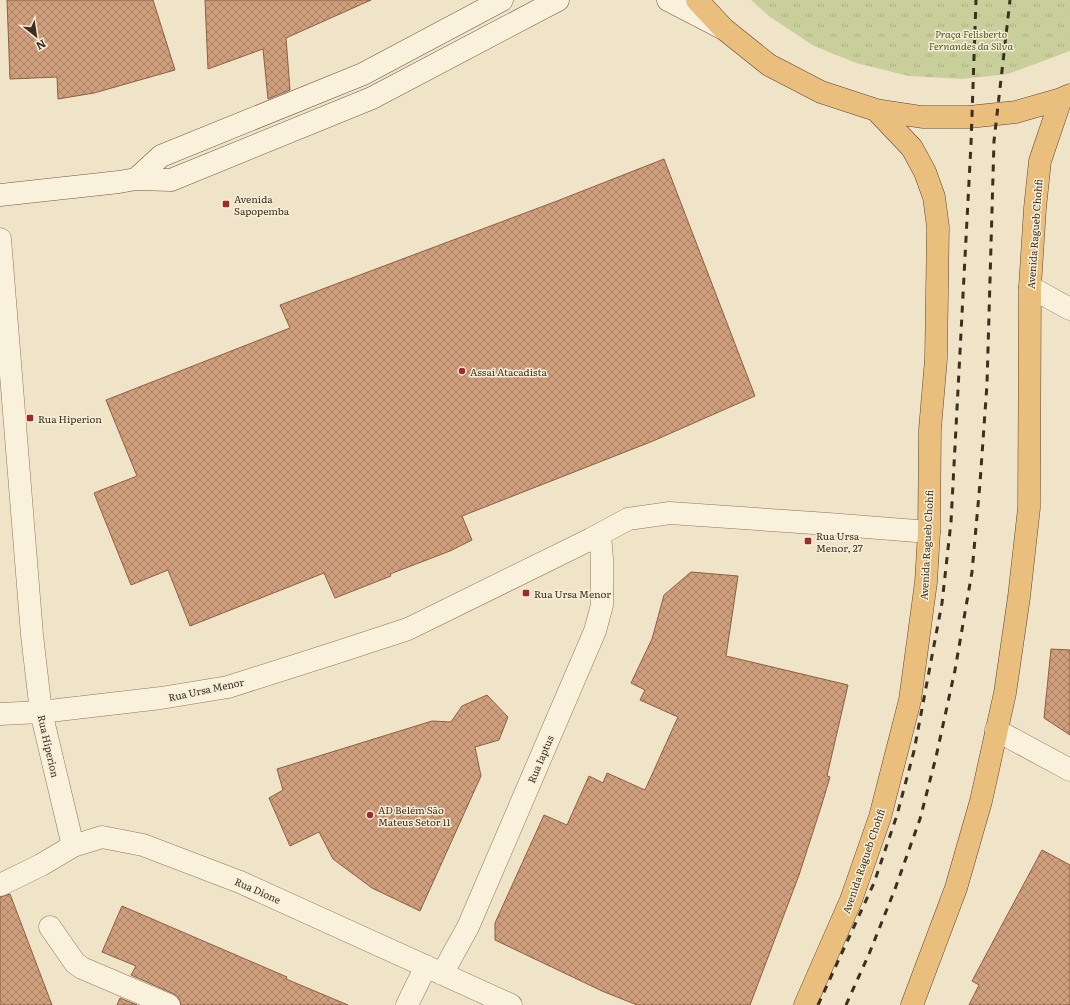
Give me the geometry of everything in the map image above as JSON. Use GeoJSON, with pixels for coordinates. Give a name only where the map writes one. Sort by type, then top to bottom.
{"type":"FeatureCollection","features":[{"type":"Feature","properties":{"kind":"highway"},"geometry":{"type":"LineString","coordinates":[[697,0],[724,29],[769,65],[820,92],[876,110],[922,117],[969,118],[1016,112],[1066,97]]}},
{"type":"Feature","properties":{"kind":"highway","name":"Avenida Ragueb Chohfi"},"geometry":{"type":"LineString","coordinates":[[912,1005],[956,888],[981,801],[1005,694],[1019,597],[1029,508],[1030,287],[1035,208],[1040,161],[1066,97]]}},
{"type":"Feature","properties":{"kind":"highway","name":"Avenida Ragueb Chohfi"},"geometry":{"type":"LineString","coordinates":[[805,1005],[851,900],[880,817],[910,700],[926,582],[929,532],[930,429],[936,359],[938,227],[934,197],[925,172],[912,148],[876,110]]}},
{"type":"Feature","properties":{"kind":"street"},"geometry":{"type":"LineString","coordinates":[[136,179],[161,156],[363,74],[502,0]]}},
{"type":"Feature","properties":{"kind":"street"},"geometry":{"type":"LineString","coordinates":[[0,195],[136,179],[171,180],[372,98],[558,0]]}},
{"type":"Feature","properties":{"kind":"street"},"geometry":{"type":"LineString","coordinates":[[668,0],[724,29]]}},
{"type":"Feature","properties":{"kind":"street","name":"Rua Hiperion"},"geometry":{"type":"LineString","coordinates":[[0,239],[32,635],[41,712],[73,846]]}},
{"type":"Feature","properties":{"kind":"street"},"geometry":{"type":"LineString","coordinates":[[1030,287],[1070,309]]}},
{"type":"Feature","properties":{"kind":"street","name":"Rua Ursa Menor"},"geometry":{"type":"LineString","coordinates":[[0,714],[41,712],[161,698],[228,687],[408,629],[600,535],[628,519],[670,513],[929,532]]}},
{"type":"Feature","properties":{"kind":"street","name":"Rua Iaptus"},"geometry":{"type":"LineString","coordinates":[[407,1005],[468,927],[595,631],[602,605],[602,559],[600,535]]}},
{"type":"Feature","properties":{"kind":"street"},"geometry":{"type":"LineString","coordinates":[[996,730],[1070,770]]}},
{"type":"Feature","properties":{"kind":"street","name":"Rua Dione"},"geometry":{"type":"LineString","coordinates":[[0,885],[41,865],[73,846],[102,837],[143,845],[240,882],[511,1005]]}},
{"type":"Feature","properties":{"kind":"street"},"geometry":{"type":"LineString","coordinates":[[50,927],[75,963],[82,968],[169,1005]]}},
{"type":"Feature","properties":{"kind":"green space","name":"Praça Felisberto Fernandes da Silva"},"geometry":{"type":"Polygon","coordinates":[[[751,0],[1070,0],[1070,51],[1008,74],[962,79],[909,76],[856,63],[814,46],[770,17],[751,0]]]}},
{"type":"Feature","properties":{"kind":"building"},"geometry":{"type":"Polygon","coordinates":[[[7,0],[153,0],[175,70],[94,93],[58,99],[57,77],[10,79],[7,0]]]}},
{"type":"Feature","properties":{"kind":"building"},"geometry":{"type":"Polygon","coordinates":[[[205,0],[371,0],[286,38],[290,90],[268,99],[263,49],[208,69],[205,0]]]}},
{"type":"Feature","properties":{"kind":"building","name":"Assaí Atacadista"},"geometry":{"type":"Polygon","coordinates":[[[664,159],[755,396],[653,441],[462,516],[472,540],[450,551],[390,574],[391,576],[335,598],[324,573],[190,626],[168,570],[131,585],[94,493],[137,476],[106,400],[290,328],[280,305],[557,201],[664,159]]]}},
{"type":"Feature","properties":{"kind":"building"},"geometry":{"type":"Polygon","coordinates":[[[691,572],[738,576],[726,656],[848,685],[827,776],[830,777],[821,807],[799,875],[750,1005],[637,1005],[602,991],[495,940],[495,923],[544,815],[567,825],[589,776],[603,783],[607,773],[645,790],[678,717],[640,700],[645,690],[631,683],[652,639],[664,595],[691,572]]]}},
{"type":"Feature","properties":{"kind":"building"},"geometry":{"type":"Polygon","coordinates":[[[1051,649],[1070,650],[1070,735],[1044,718],[1051,649]]]}},
{"type":"Feature","properties":{"kind":"building","name":"AD Belém São Mateus Setor 11"},"geometry":{"type":"Polygon","coordinates":[[[487,695],[508,717],[499,740],[475,747],[481,776],[420,911],[372,888],[333,859],[319,832],[290,846],[269,798],[283,790],[277,769],[432,721],[451,722],[462,706],[487,695]]]}},
{"type":"Feature","properties":{"kind":"building"},"geometry":{"type":"Polygon","coordinates":[[[1042,850],[1070,865],[1070,1005],[969,1005],[979,985],[972,981],[1042,850]]]}},
{"type":"Feature","properties":{"kind":"building"},"geometry":{"type":"Polygon","coordinates":[[[10,894],[52,1005],[0,1005],[0,897],[10,894]]]}},
{"type":"Feature","properties":{"kind":"building"},"geometry":{"type":"Polygon","coordinates":[[[122,906],[348,1005],[181,1005],[179,998],[174,994],[131,975],[136,966],[102,952],[122,906]]]}},
{"type":"Feature","properties":{"kind":"building"},"geometry":{"type":"Polygon","coordinates":[[[120,998],[137,1005],[117,1005],[120,998]]]}},
{"type":"Feature","properties":{"kind":"railway"},"geometry":{"type":"LineString","coordinates":[[818,1005],[874,883],[897,815],[914,751],[942,603],[951,522],[971,144],[976,0]]}},
{"type":"Feature","properties":{"kind":"railway"},"geometry":{"type":"LineString","coordinates":[[846,1005],[869,954],[895,889],[920,819],[936,757],[955,670],[972,572],[987,384],[994,141],[1010,0]]}},
{"type":"Feature","properties":{"kind":"place","name":"Avenida Sapopemba"},"geometry":{"type":"Point","coordinates":[226,204]}},
{"type":"Feature","properties":{"kind":"place","name":"Assaí Atacadista"},"geometry":{"type":"Point","coordinates":[462,371]}},
{"type":"Feature","properties":{"kind":"place","name":"Rua Hiperion"},"geometry":{"type":"Point","coordinates":[30,418]}},
{"type":"Feature","properties":{"kind":"place","name":"Rua Ursa Menor, 27"},"geometry":{"type":"Point","coordinates":[808,541]}},
{"type":"Feature","properties":{"kind":"place","name":"Rua Ursa Menor"},"geometry":{"type":"Point","coordinates":[526,593]}},
{"type":"Feature","properties":{"kind":"place","name":"AD Belém São Mateus Setor 11"},"geometry":{"type":"Point","coordinates":[370,815]}}]}
